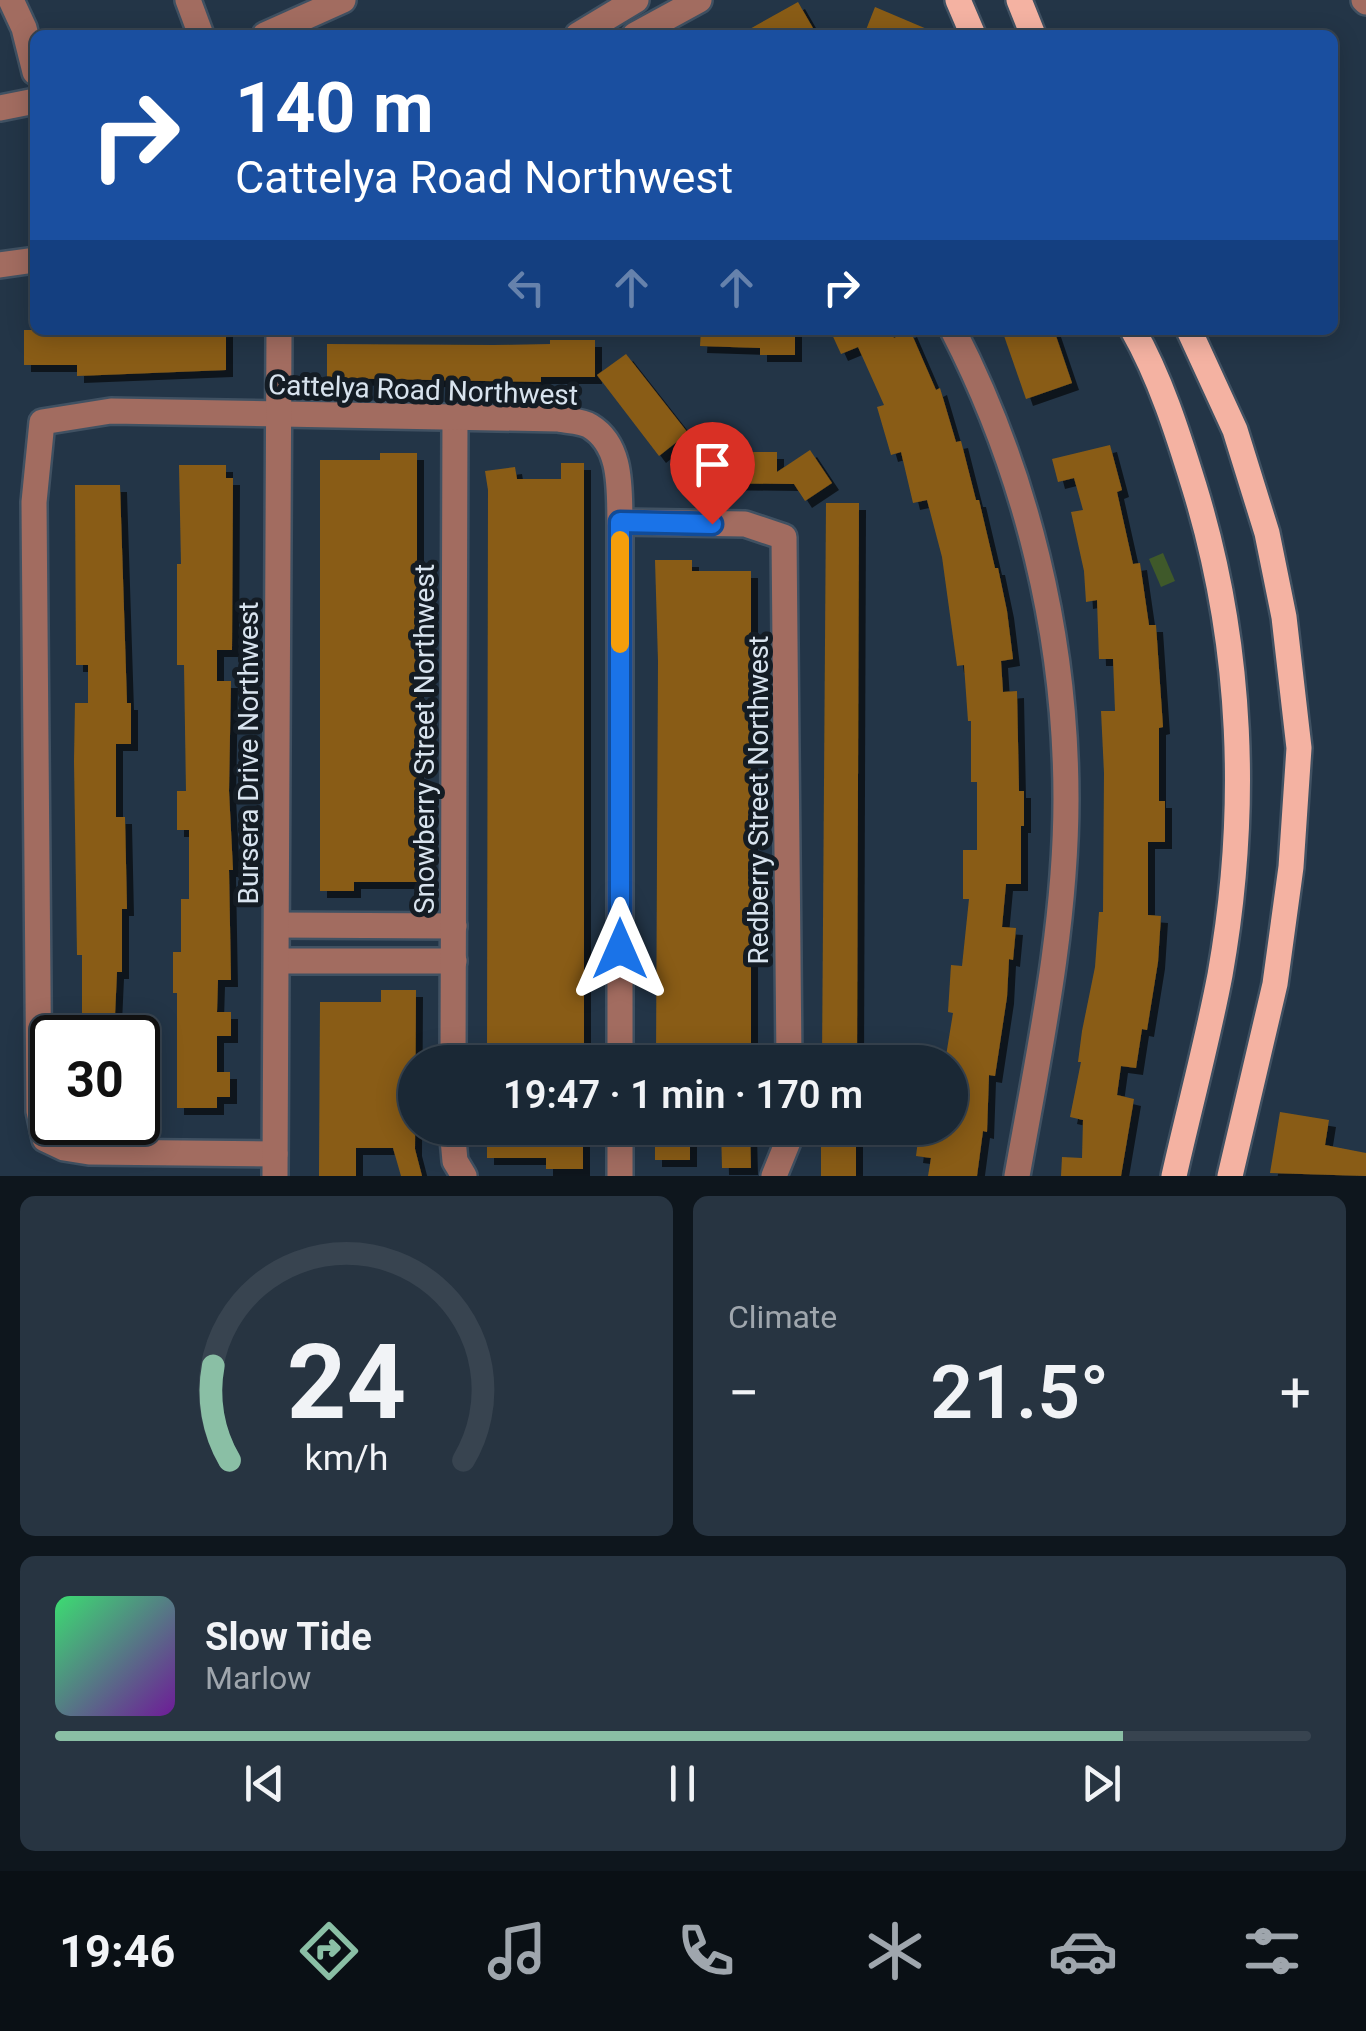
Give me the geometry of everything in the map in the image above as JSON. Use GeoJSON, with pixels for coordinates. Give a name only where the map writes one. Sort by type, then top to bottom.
{"type":"FeatureCollection","features":[{"type":"Feature","properties":{"kind":"main road"},"geometry":{"type":"LineString","coordinates":[[958,0],[970,30]]}},
{"type":"Feature","properties":{"kind":"main road"},"geometry":{"type":"LineString","coordinates":[[1019,0],[1031,30]]}},
{"type":"Feature","properties":{"kind":"main road"},"geometry":{"type":"LineString","coordinates":[[1135,335],[1182,446],[1211,542],[1228,637],[1240,758],[1235,864],[1220,976],[1174,1176]]}},
{"type":"Feature","properties":{"kind":"main road"},"geometry":{"type":"LineString","coordinates":[[1191,335],[1235,430],[1268,533],[1284,618],[1299,748],[1291,867],[1274,984],[1230,1176]]}},
{"type":"Feature","properties":{"kind":"street"},"geometry":{"type":"LineString","coordinates":[[11,0],[30,52]]}},
{"type":"Feature","properties":{"kind":"street"},"geometry":{"type":"LineString","coordinates":[[188,0],[199,30]]}},
{"type":"Feature","properties":{"kind":"street"},"geometry":{"type":"LineString","coordinates":[[276,30],[343,0]]}},
{"type":"Feature","properties":{"kind":"street"},"geometry":{"type":"LineString","coordinates":[[586,30],[636,0]]}},
{"type":"Feature","properties":{"kind":"street"},"geometry":{"type":"LineString","coordinates":[[644,30],[698,0]]}},
{"type":"Feature","properties":{"kind":"street"},"geometry":{"type":"LineString","coordinates":[[0,108],[30,103]]}},
{"type":"Feature","properties":{"kind":"street"},"geometry":{"type":"LineString","coordinates":[[0,265],[30,261]]}},
{"type":"Feature","properties":{"kind":"street","name":"Bursera Drive Northwest"},"geometry":{"type":"LineString","coordinates":[[275,1165],[279,335]]}},
{"type":"Feature","properties":{"kind":"street"},"geometry":{"type":"LineString","coordinates":[[956,335],[978,378],[1025,511],[1050,614],[1060,686],[1066,800],[1061,898],[1017,1176]]}},
{"type":"Feature","properties":{"kind":"street","name":"Cattelya Road Northwest"},"geometry":{"type":"LineString","coordinates":[[275,1165],[89,1152],[64,1148],[44,1139],[39,1111],[34,502],[42,422],[111,412],[558,419],[589,425],[608,444],[618,470],[620,522]]}},
{"type":"Feature","properties":{"kind":"street","name":"Snowberry Street Northwest"},"geometry":{"type":"LineString","coordinates":[[452,1045],[454,416]]}},
{"type":"Feature","properties":{"kind":"street"},"geometry":{"type":"LineString","coordinates":[[620,522],[620,1045]]}},
{"type":"Feature","properties":{"kind":"street","name":"Redberry Street Northwest"},"geometry":{"type":"LineString","coordinates":[[620,522],[745,524],[784,537],[789,1045]]}},
{"type":"Feature","properties":{"kind":"street"},"geometry":{"type":"LineString","coordinates":[[278,925],[454,926]]}},
{"type":"Feature","properties":{"kind":"street"},"geometry":{"type":"LineString","coordinates":[[278,961],[454,961]]}},
{"type":"Feature","properties":{"kind":"street"},"geometry":{"type":"LineString","coordinates":[[454,1145],[455,1160],[464,1176]]}},
{"type":"Feature","properties":{"kind":"street"},"geometry":{"type":"LineString","coordinates":[[620,1145],[620,1176]]}},
{"type":"Feature","properties":{"kind":"street"},"geometry":{"type":"LineString","coordinates":[[774,1176],[787,1145]]}},
{"type":"Feature","properties":{"kind":"green space"},"geometry":{"type":"Polygon","coordinates":[[[1163,553],[1175,581],[1161,587],[1149,559],[1163,553]]]}},
{"type":"Feature","properties":{"kind":"building"},"geometry":{"type":"Polygon","coordinates":[[[798,2],[814,30],[748,30],[798,2]]]}},
{"type":"Feature","properties":{"kind":"building"},"geometry":{"type":"Polygon","coordinates":[[[875,7],[929,30],[866,30],[875,7]]]}},
{"type":"Feature","properties":{"kind":"building"},"geometry":{"type":"Polygon","coordinates":[[[24,330],[30,330],[30,335],[226,335],[226,370],[77,376],[77,365],[24,365],[24,330]]]}},
{"type":"Feature","properties":{"kind":"building"},"geometry":{"type":"Polygon","coordinates":[[[701,335],[795,335],[795,355],[760,355],[760,348],[700,346],[701,335]]]}},
{"type":"Feature","properties":{"kind":"building"},"geometry":{"type":"Polygon","coordinates":[[[832,335],[912,335],[936,390],[940,388],[956,442],[961,441],[1007,611],[1013,659],[1001,661],[1003,692],[1017,691],[1019,791],[1024,791],[1021,884],[1006,884],[1002,927],[1016,928],[1013,960],[1009,959],[995,1076],[989,1075],[987,1132],[983,1131],[977,1176],[928,1176],[931,1158],[916,1156],[917,1145],[968,1145],[968,1045],[948,1045],[953,1013],[948,1012],[951,965],[962,966],[969,899],[963,899],[963,850],[977,850],[977,782],[971,782],[971,721],[964,665],[957,666],[942,557],[927,500],[913,503],[901,452],[891,455],[877,407],[884,405],[858,347],[841,354],[832,335]]]}},
{"type":"Feature","properties":{"kind":"building"},"geometry":{"type":"Polygon","coordinates":[[[1004,335],[1056,335],[1072,383],[1026,399],[1004,335]]]}},
{"type":"Feature","properties":{"kind":"building"},"geometry":{"type":"Polygon","coordinates":[[[550,340],[595,340],[595,377],[541,377],[541,382],[327,378],[327,344],[550,344],[550,340]]]}},
{"type":"Feature","properties":{"kind":"building"},"geometry":{"type":"Polygon","coordinates":[[[626,354],[688,433],[659,456],[597,375],[626,354]]]}},
{"type":"Feature","properties":{"kind":"building"},"geometry":{"type":"Polygon","coordinates":[[[1110,445],[1122,490],[1117,492],[1133,564],[1140,563],[1149,625],[1156,625],[1163,727],[1159,728],[1159,801],[1165,801],[1165,842],[1148,842],[1148,915],[1161,916],[1158,962],[1147,1030],[1142,1029],[1136,1068],[1121,1066],[1117,1095],[1134,1099],[1121,1176],[1061,1176],[1062,1157],[1082,1158],[1083,1120],[1070,1117],[1095,967],[1099,912],[1103,912],[1101,711],[1115,711],[1113,659],[1099,659],[1097,600],[1086,602],[1084,571],[1071,512],[1083,510],[1074,478],[1058,482],[1052,459],[1110,445]]]}},
{"type":"Feature","properties":{"kind":"building"},"geometry":{"type":"Polygon","coordinates":[[[810,450],[832,483],[805,501],[794,484],[696,483],[696,478],[678,478],[678,452],[777,452],[777,472],[810,450]]]}},
{"type":"Feature","properties":{"kind":"building"},"geometry":{"type":"Polygon","coordinates":[[[380,453],[417,453],[417,882],[354,882],[354,891],[320,891],[320,460],[380,460],[380,453]]]}},
{"type":"Feature","properties":{"kind":"building"},"geometry":{"type":"Polygon","coordinates":[[[561,463],[584,463],[584,1045],[487,1045],[485,471],[515,467],[517,479],[561,479],[561,463]]]}},
{"type":"Feature","properties":{"kind":"building"},"geometry":{"type":"Polygon","coordinates":[[[179,465],[226,465],[226,478],[233,478],[232,650],[217,650],[217,681],[231,681],[231,980],[218,980],[217,1012],[231,1012],[231,1036],[217,1036],[217,1072],[230,1072],[230,1097],[217,1097],[217,1108],[177,1108],[173,952],[181,952],[181,899],[189,899],[189,830],[177,830],[177,791],[186,791],[184,665],[177,665],[179,465]]]}},
{"type":"Feature","properties":{"kind":"building"},"geometry":{"type":"Polygon","coordinates":[[[75,485],[120,485],[131,744],[116,744],[116,817],[125,817],[127,909],[122,909],[122,972],[117,972],[115,1015],[82,1015],[82,955],[77,955],[74,761],[75,703],[88,703],[88,665],[76,665],[75,485]]]}},
{"type":"Feature","properties":{"kind":"building"},"geometry":{"type":"Polygon","coordinates":[[[826,503],[859,503],[857,1045],[822,1045],[826,503]]]}},
{"type":"Feature","properties":{"kind":"building"},"geometry":{"type":"Polygon","coordinates":[[[655,560],[692,560],[692,571],[751,571],[751,1045],[656,1045],[655,560]]]}},
{"type":"Feature","properties":{"kind":"building"},"geometry":{"type":"Polygon","coordinates":[[[381,990],[416,990],[416,1045],[398,1045],[398,1145],[415,1145],[422,1176],[401,1176],[393,1148],[356,1148],[356,1176],[319,1176],[320,1002],[381,1002],[381,990]]]}},
{"type":"Feature","properties":{"kind":"building"},"geometry":{"type":"Polygon","coordinates":[[[1280,1112],[1329,1120],[1325,1145],[1366,1153],[1366,1176],[1270,1173],[1280,1112]]]}},
{"type":"Feature","properties":{"kind":"building"},"geometry":{"type":"Polygon","coordinates":[[[487,1145],[583,1145],[583,1169],[546,1169],[546,1158],[487,1158],[487,1145]]]}},
{"type":"Feature","properties":{"kind":"building"},"geometry":{"type":"Polygon","coordinates":[[[655,1145],[690,1145],[690,1160],[655,1160],[655,1145]]]}},
{"type":"Feature","properties":{"kind":"building"},"geometry":{"type":"Polygon","coordinates":[[[721,1145],[750,1145],[751,1168],[722,1168],[721,1145]]]}},
{"type":"Feature","properties":{"kind":"building"},"geometry":{"type":"Polygon","coordinates":[[[821,1145],[856,1145],[856,1176],[821,1176],[821,1145]]]}},
{"type":"Feature","properties":{"kind":"slow traffic"},"geometry":{"type":"LineString","coordinates":[[620,540],[620,644]]}},
{"type":"Feature","properties":{"kind":"route"},"geometry":{"type":"LineString","coordinates":[[620,949],[620,522],[712,524]]}}]}
